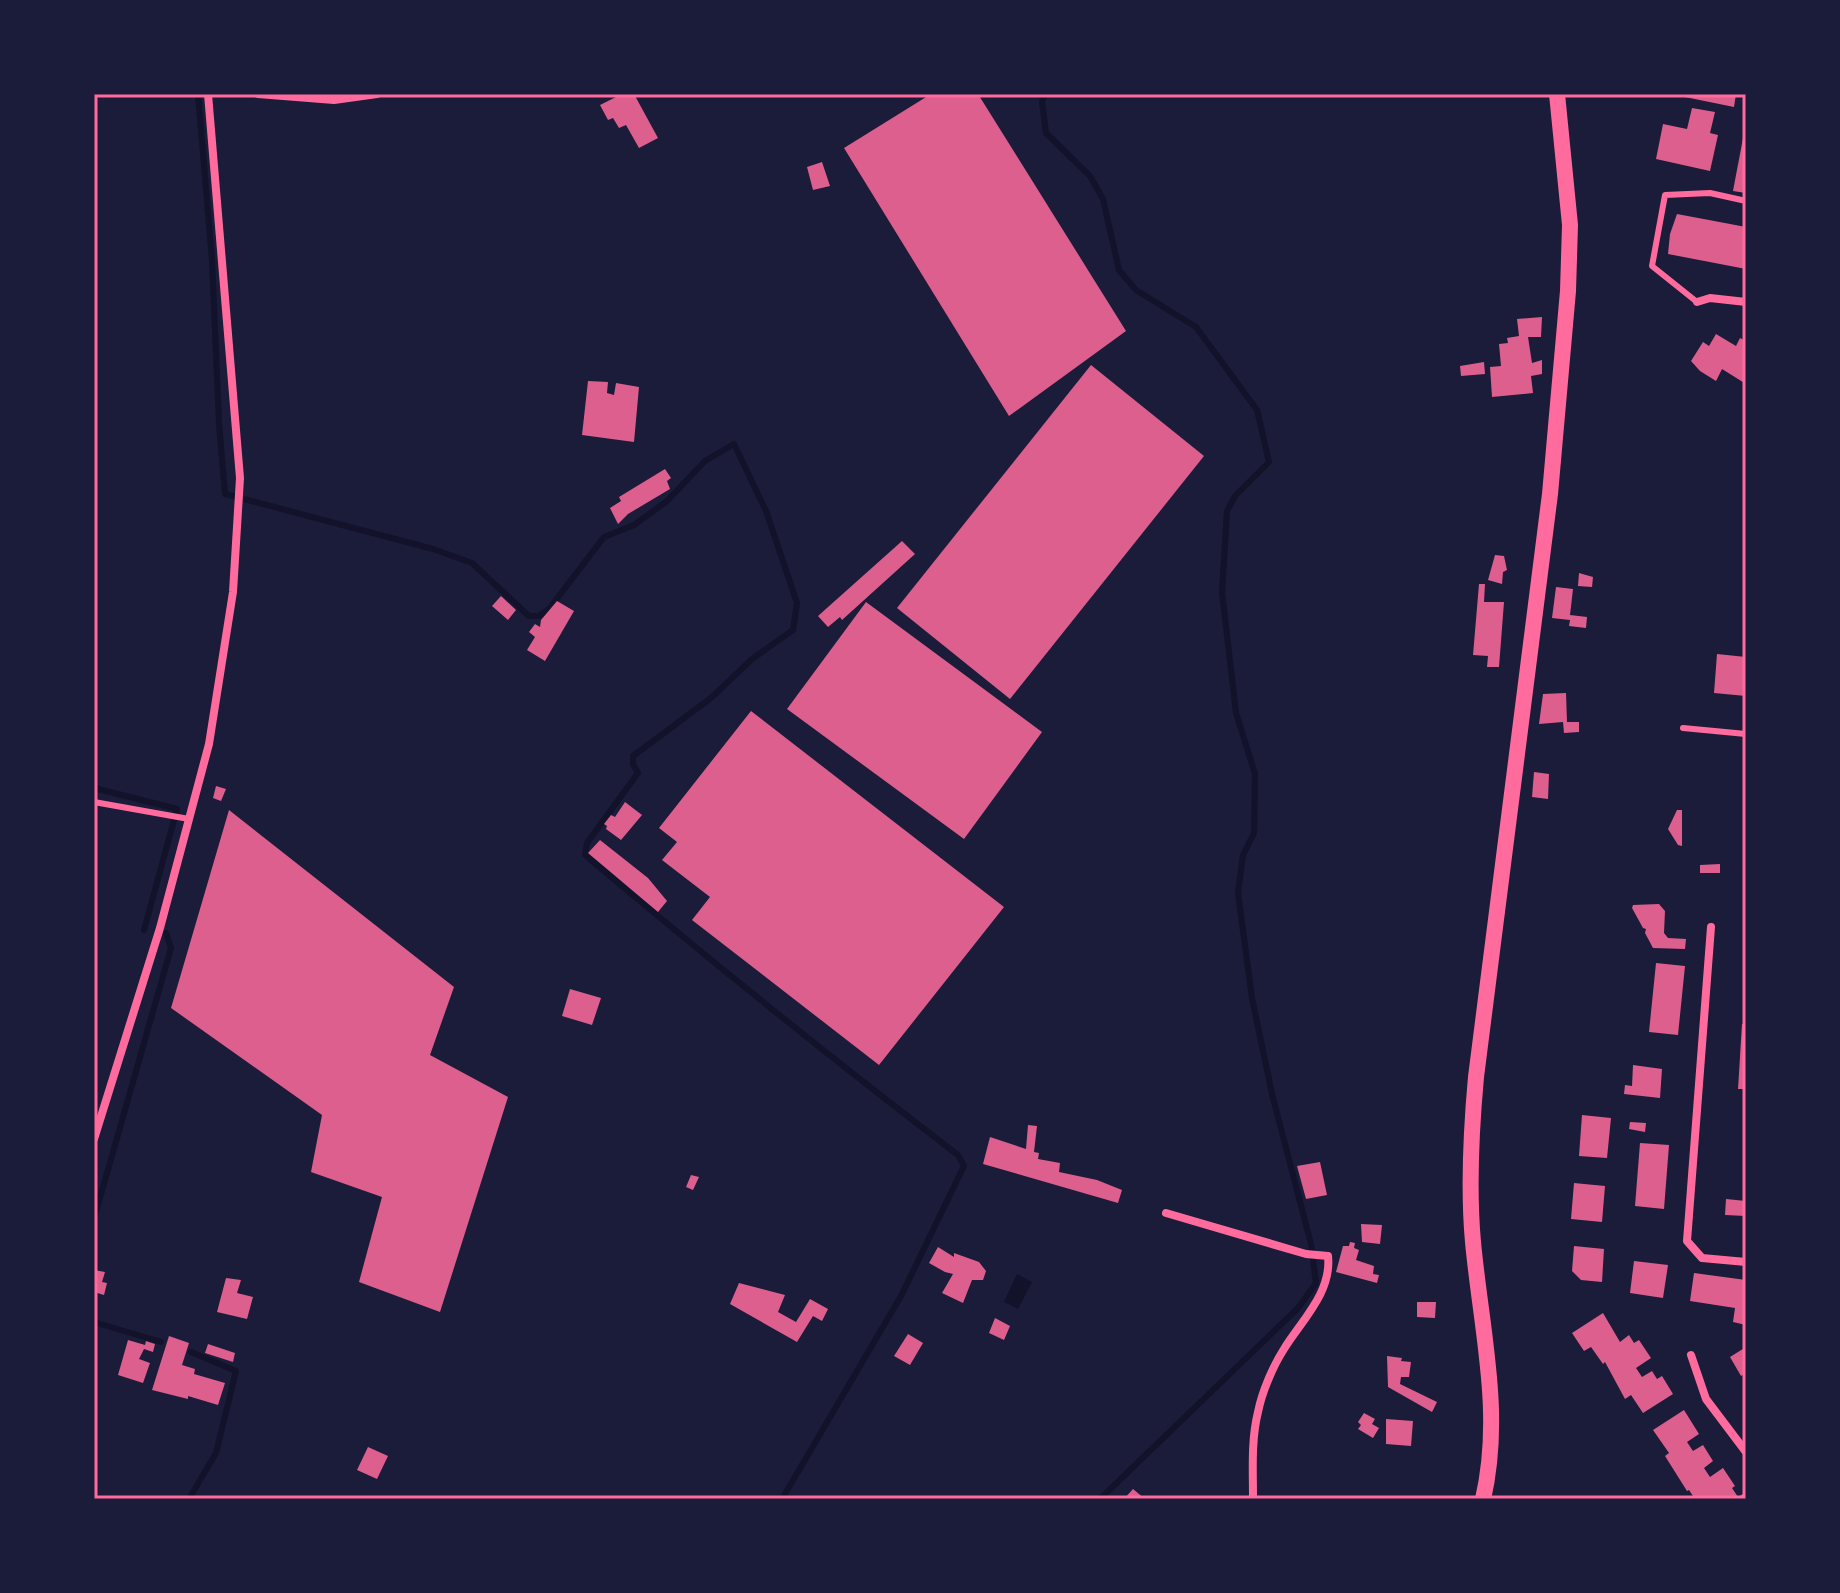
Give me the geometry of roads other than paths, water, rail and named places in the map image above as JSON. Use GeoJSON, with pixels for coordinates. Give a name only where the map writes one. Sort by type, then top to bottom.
{"type":"FeatureCollection","features":[{"type":"Feature","properties":{"kind":"main road"},"geometry":{"type":"LineString","coordinates":[[1483,1499],[1491,1441],[1492,1389],[1473,1241],[1470,1151],[1476,1077],[1550,494],[1568,291],[1570,225],[1557,94]]}},
{"type":"Feature","properties":{"kind":"street"},"geometry":{"type":"LineString","coordinates":[[94,1139],[160,928],[209,744],[233,592],[240,478],[208,94]]}},
{"type":"Feature","properties":{"kind":"street"},"geometry":{"type":"LineString","coordinates":[[258,94],[334,100],[377,94]]}},
{"type":"Feature","properties":{"kind":"street"},"geometry":{"type":"LineString","coordinates":[[1697,302],[1710,298],[1746,302]]}},
{"type":"Feature","properties":{"kind":"street"},"geometry":{"type":"LineString","coordinates":[[1711,927],[1687,1241],[1702,1258],[1746,1262]]}},
{"type":"Feature","properties":{"kind":"street"},"geometry":{"type":"LineString","coordinates":[[1166,1213],[1306,1254],[1328,1256],[1330,1271],[1314,1307],[1282,1351],[1258,1410],[1253,1447],[1253,1499]]}},
{"type":"Feature","properties":{"kind":"street"},"geometry":{"type":"LineString","coordinates":[[1691,1355],[1706,1399],[1746,1452]]}},
{"type":"Feature","properties":{"kind":"lane"},"geometry":{"type":"LineString","coordinates":[[1697,302],[1652,266],[1665,195],[1710,193],[1746,201]]}},
{"type":"Feature","properties":{"kind":"lane"},"geometry":{"type":"LineString","coordinates":[[1683,728],[1746,734]]}},
{"type":"Feature","properties":{"kind":"lane"},"geometry":{"type":"LineString","coordinates":[[94,802],[189,819]]}},
{"type":"Feature","properties":{"kind":"waterway"},"geometry":{"type":"LineString","coordinates":[[198,94],[212,260],[225,494],[433,549],[472,563],[529,616],[539,616],[549,609],[604,537],[634,525],[667,501],[705,461],[734,444],[766,511],[797,603],[793,630],[752,659],[711,698],[633,756],[638,773],[587,843],[585,855],[863,1082],[958,1155],[964,1166],[901,1296],[782,1499]]}},
{"type":"Feature","properties":{"kind":"waterway"},"geometry":{"type":"LineString","coordinates":[[1045,94],[1042,102],[1046,133],[1090,176],[1103,199],[1119,270],[1136,290],[1196,327],[1257,410],[1269,462],[1235,496],[1227,511],[1222,592],[1236,713],[1255,774],[1254,833],[1243,855],[1238,893],[1252,998],[1272,1094],[1311,1244],[1316,1283],[1298,1308],[1100,1499]]}},
{"type":"Feature","properties":{"kind":"waterway"},"geometry":{"type":"LineString","coordinates":[[94,788],[177,809],[144,930]]}},
{"type":"Feature","properties":{"kind":"waterway"},"geometry":{"type":"LineString","coordinates":[[94,1219],[171,948],[166,933]]}},
{"type":"Feature","properties":{"kind":"waterway"},"geometry":{"type":"LineString","coordinates":[[94,1322],[161,1342]]}},
{"type":"Feature","properties":{"kind":"waterway"},"geometry":{"type":"LineString","coordinates":[[189,1499],[216,1453],[236,1371],[191,1352]]}}]}
